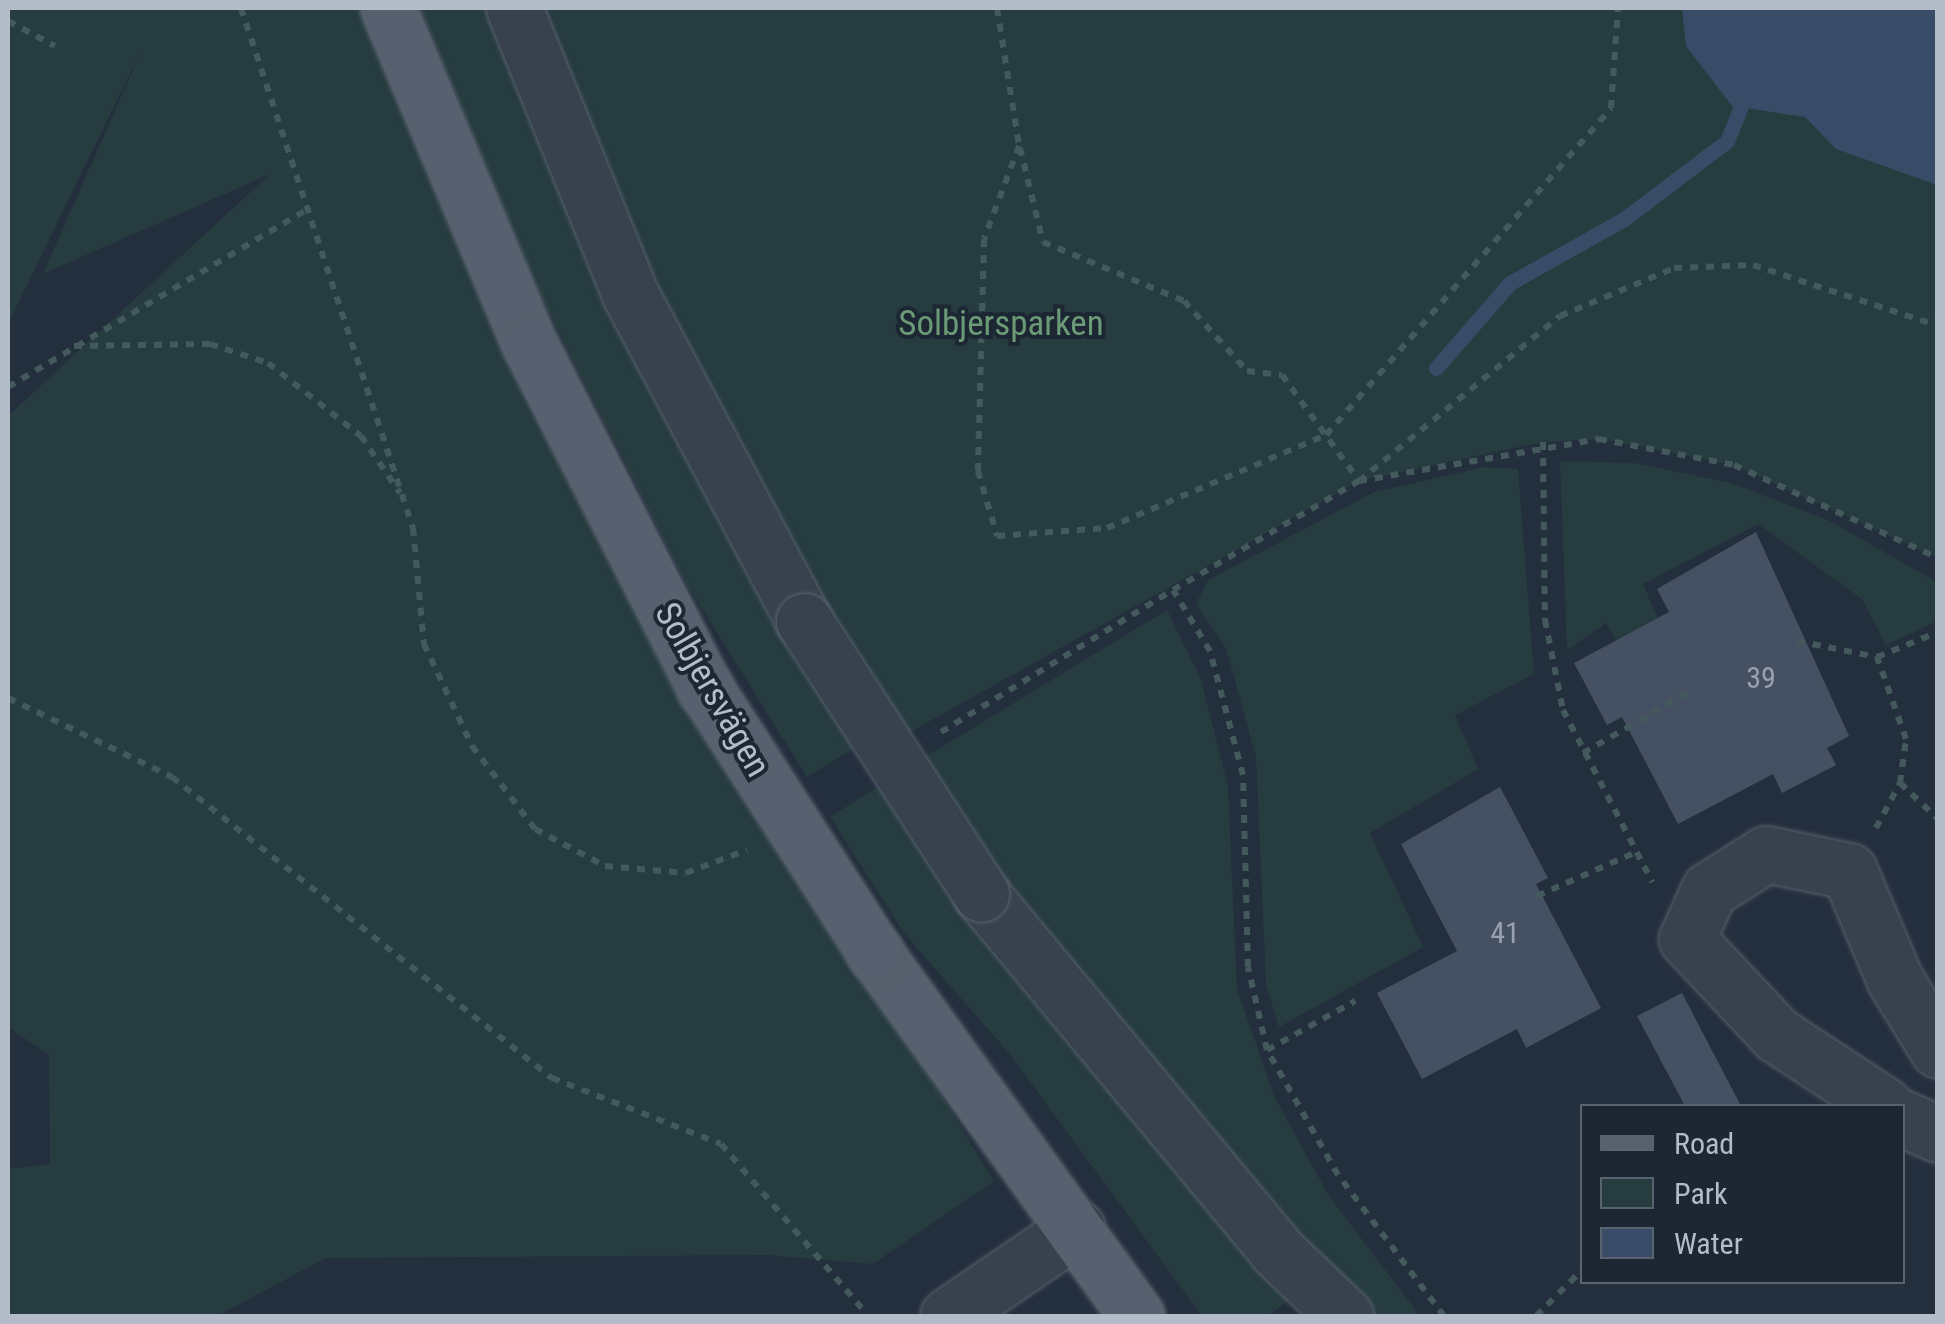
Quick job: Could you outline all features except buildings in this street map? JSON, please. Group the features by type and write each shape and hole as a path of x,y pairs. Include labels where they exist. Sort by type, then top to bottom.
{"main road":[{"name":"Solbjersvägen","path":"388,8 530,346 706,688 874,954 1077,1228 1137,1316"}],"street":[{"path":"514,8 630,294 804,621 981,894 1278,1252 1344,1316"},
{"path":"1882,1104 1777,1035 1687,939 1709,890 1766,854 1849,871 1895,980 1938,1050"},
{"path":"1905,1119 1938,1134"},
{"path":"948,1316 1077,1228"}],"path":[{"path":"241,8 312,207 404,498 438,683 535,829 640,874 686,874 765,841"},
{"path":"998,8 1019,146 1044,242 1184,301 1246,371 1282,375 1358,481"},
{"path":"1019,146 984,239 978,472 997,536 1107,528 1326,435 1611,108 1618,8"},
{"path":"8,21 54,46"},
{"path":"8,387 312,207"},
{"path":"931,738 1358,481 1560,316 1674,268 1753,265 1938,326"},
{"path":"74,346 210,344 268,363 361,436 404,498"},
{"path":"1358,481 1543,442 1600,439 1734,465 1938,558"},
{"path":"1543,442 1546,620 1563,710 1634,853 1687,939"},
{"path":"1173,590 1210,651 1243,775 1248,967 1267,1050 1338,1175 1444,1316"},
{"path":"1797,641 1877,657 1938,632"},
{"path":"1849,871 1900,783 1906,739 1877,657"},
{"path":"1582,754 1688,692"},
{"path":"8,698 172,777 552,1078 720,1144 864,1310"},
{"path":"1900,783 1938,819"},
{"path":"1536,896 1634,853"},
{"path":"1267,1050 1355,1001"},
{"path":"1536,1316 1580,1272"}],"green space":[{"path":"8,8 370,8 869,978 994,1181 873,1264 767,1255 326,1258 217,1316 8,1316 8,1169 50,1164 49,1055 8,1027 8,416 270,174 43,274 142,49 8,324"},
{"path":"420,8 486,8 628,349 855,748 807,777 685,581 532,279"},
{"name":"Solbjersparken","path":"514,8 1937,8 1937,558 1734,465 1600,439 1543,442 1359,481 905,735 804,621"},
{"path":"1560,461 1634,463 1731,483 1828,520 1937,582 1937,621 1886,645 1862,599 1758,524 1643,584 1683,679 1650,697 1606,623 1567,650"},
{"path":"1484,467 1518,469 1534,674 1455,715 1478,769 1370,833 1423,947 1279,1027 1266,985 1256,757 1226,648 1196,604 1208,580 1374,492"},
{"path":"1167,610 1201,679 1228,786 1237,989 1274,1096 1329,1196 1420,1316 1371,1316 1138,1064 920,760"},
{"path":"884,783 1293,1297 1268,1316 1202,1316 1009,1053 903,932 830,817"}],"water":[{"path":"1682,8 1937,8 1937,185 1836,149 1805,117 1732,106 1686,46"}],"waterway":[{"path":"1436,368 1510,283 1624,219 1727,141 1740,108"}]}
